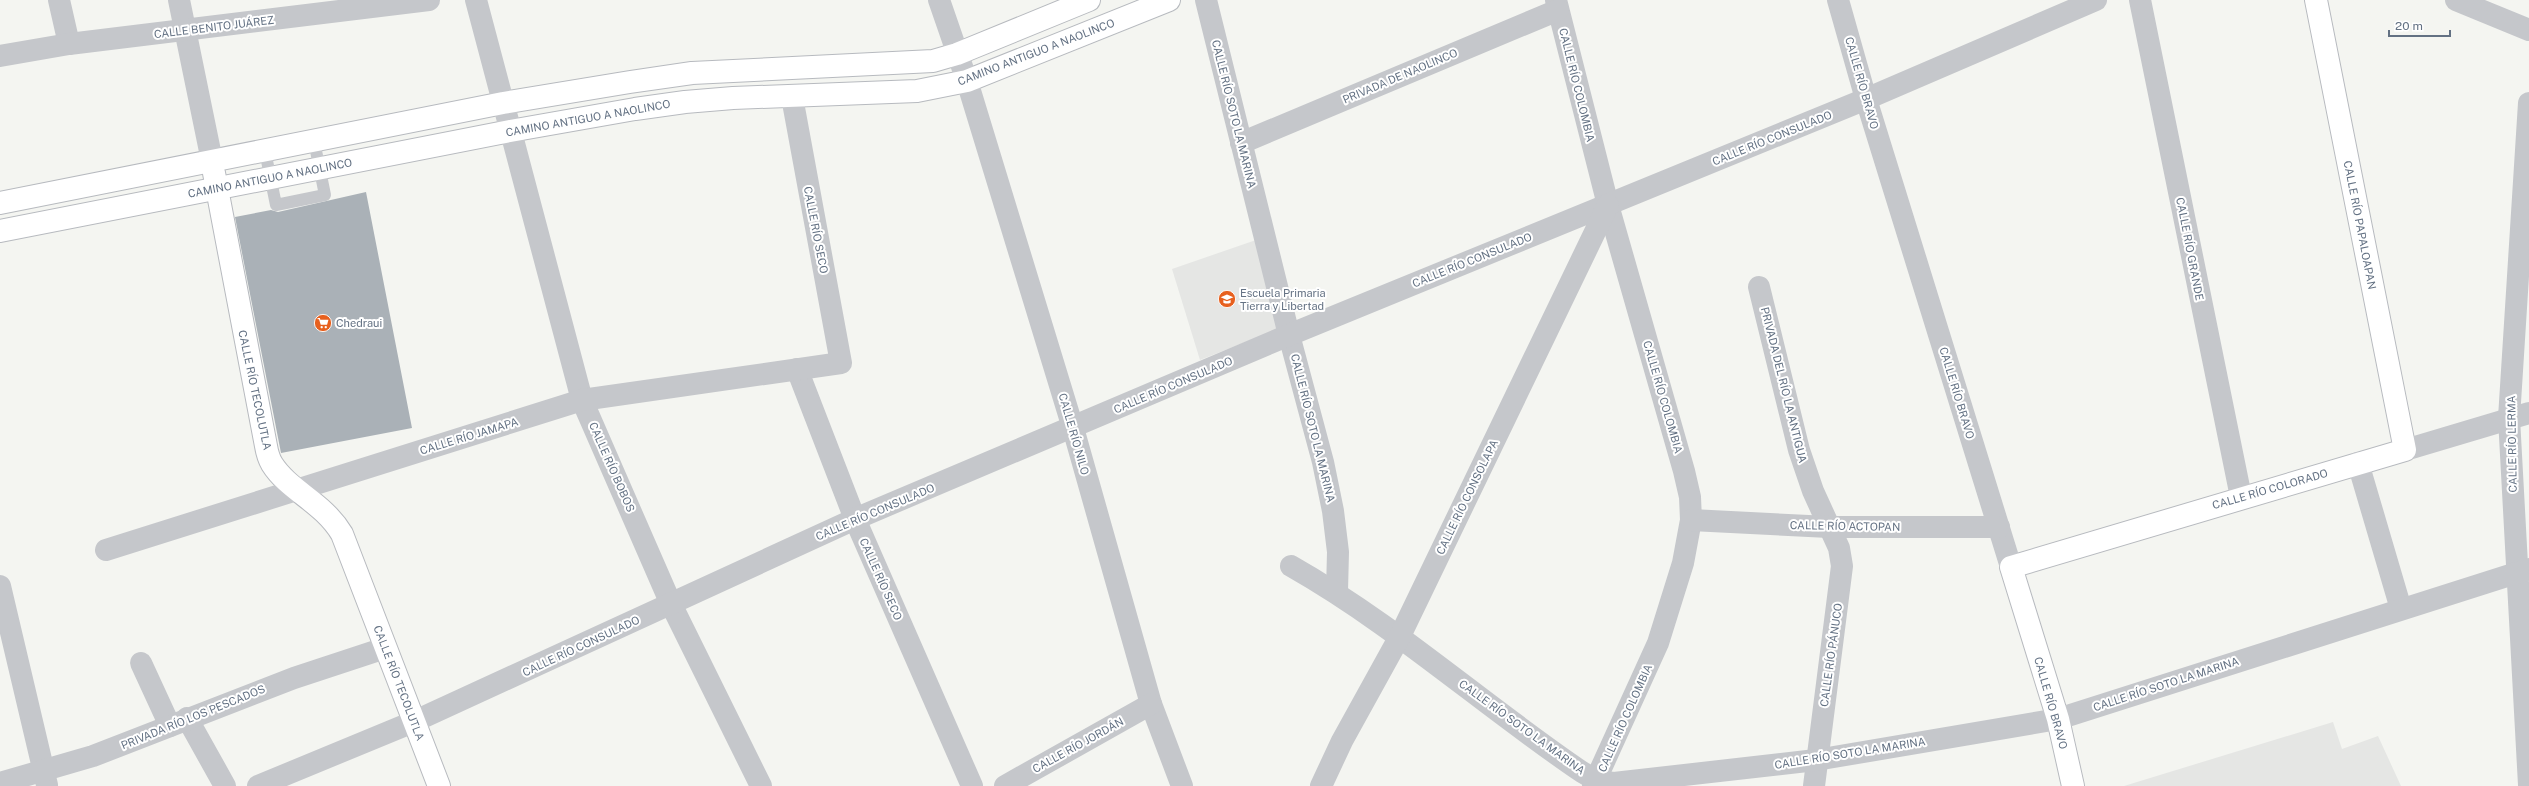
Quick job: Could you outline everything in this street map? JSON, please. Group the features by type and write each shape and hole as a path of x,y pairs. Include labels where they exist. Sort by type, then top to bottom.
{"main road":[{"path":"0,203 503,103 692,74 910,64 933,61 957,54 1089,0"},
{"name":"CAMINO ANTIGUO A NAOLINCO","path":"0,231 510,131 685,102 917,91 967,81 1169,0"},
{"name":"CALLE RÍO PAPALOAPAN","path":"2316,0 2405,450"},
{"name":"CALLE RÍO TECOLUTLA","path":"212,161 215,188 266,446 272,463 298,489 326,512 342,534 413,722 439,786"},
{"name":"CALLE RÍO COLORADO","path":"2011,567 2241,497 2405,450"},
{"name":"CALLE RÍO BRAVO","path":"2011,567 2058,719 2073,786"}],"street":[{"path":"59,0 69,44"},
{"path":"179,0 212,161"},
{"name":"CALLE BENITO JUÁREZ","path":"0,56 69,44 429,0"},
{"name":"CALLE RÍO BOBOS","path":"476,0 582,400 671,604 761,786"},
{"name":"CALLE RÍO NILO","path":"938,0 967,81 1072,428 1151,704 1182,786"},
{"name":"CALLE RÍO SOTO LA MARINA","path":"1206,0 1289,335 1323,462 1334,511 1338,552 1336,591 1400,636 1595,783 1632,783 1816,760 2058,719 2522,570"},
{"name":"CALLE RÍO BRAVO","path":"1838,0 1866,99 2011,567"},
{"name":"CALLE RÍO CONSULADO","path":"258,786 413,722 855,519 1289,335 1866,99 2096,0"},
{"name":"CALLE RÍO GRANDE","path":"2140,0 2241,497"},
{"path":"2456,0 2529,30"},
{"name":"PRIVADA DE NAOLINCO","path":"1241,143 1557,5"},
{"name":"CALLE RÍO COLOMBIA","path":"1557,5 1608,205 1684,471 1690,497 1691,520 1683,563 1658,643 1595,783"},
{"name":"CALLE RÍO SECO","path":"792,97 841,363"},
{"name":"CALLE RÍO LERMA","path":"2529,103 2519,416 2529,784"},
{"name":"CALLE RÍO CONSOLAPA","path":"1321,786 1342,741 1400,636 1608,205"},
{"name":"PRIVADA DEL RÍO LA ANTIGUA","path":"1760,287 1799,450 1828,527"},
{"name":"CALLE RÍO JAMAPA","path":"106,550 582,400 841,363"},
{"name":"CALLE RÍO SECO","path":"797,369 855,519 972,786"},
{"name":"CALLE RÍO COLORADO","path":"2405,450 2519,416"},
{"path":"2358,463 2401,609"},
{"name":"CALLE RÍO ACTOPAN","path":"1691,520 1828,527 1999,527"},
{"name":"CALLE RÍO PÁNUCO","path":"1814,786 1816,760 1841,586 1842,566 1839,548 1828,527"},
{"path":"1291,566 1336,591"},
{"path":"0,586 46,779"},
{"name":"PRIVADA RÍO LOS PESCADOS","path":"0,783 46,779 93,756 178,722 294,678 385,648"},
{"path":"141,663 178,722 225,786"},
{"name":"CALLE RÍO JORDÁN","path":"1005,786 1151,704"}],"lane":[{"path":"265,151 276,205 325,195 314,141"}],"shaded area":[{"name":"Escuela Primaria Tierra y Libertad","path":"1256,240 1281,328 1200,360 1172,269"},
{"path":"2333,722 2342,749 2378,736 2401,786 2124,786"}],"building":[{"name":"Chedraui","path":"366,192 412,428 281,453 235,217 271,210 278,212"}],"place":[{"name":"Escuela Primaria Tierra y Libertad","path":"1227,299"},
{"name":"Chedraui","path":"323,323"}]}
